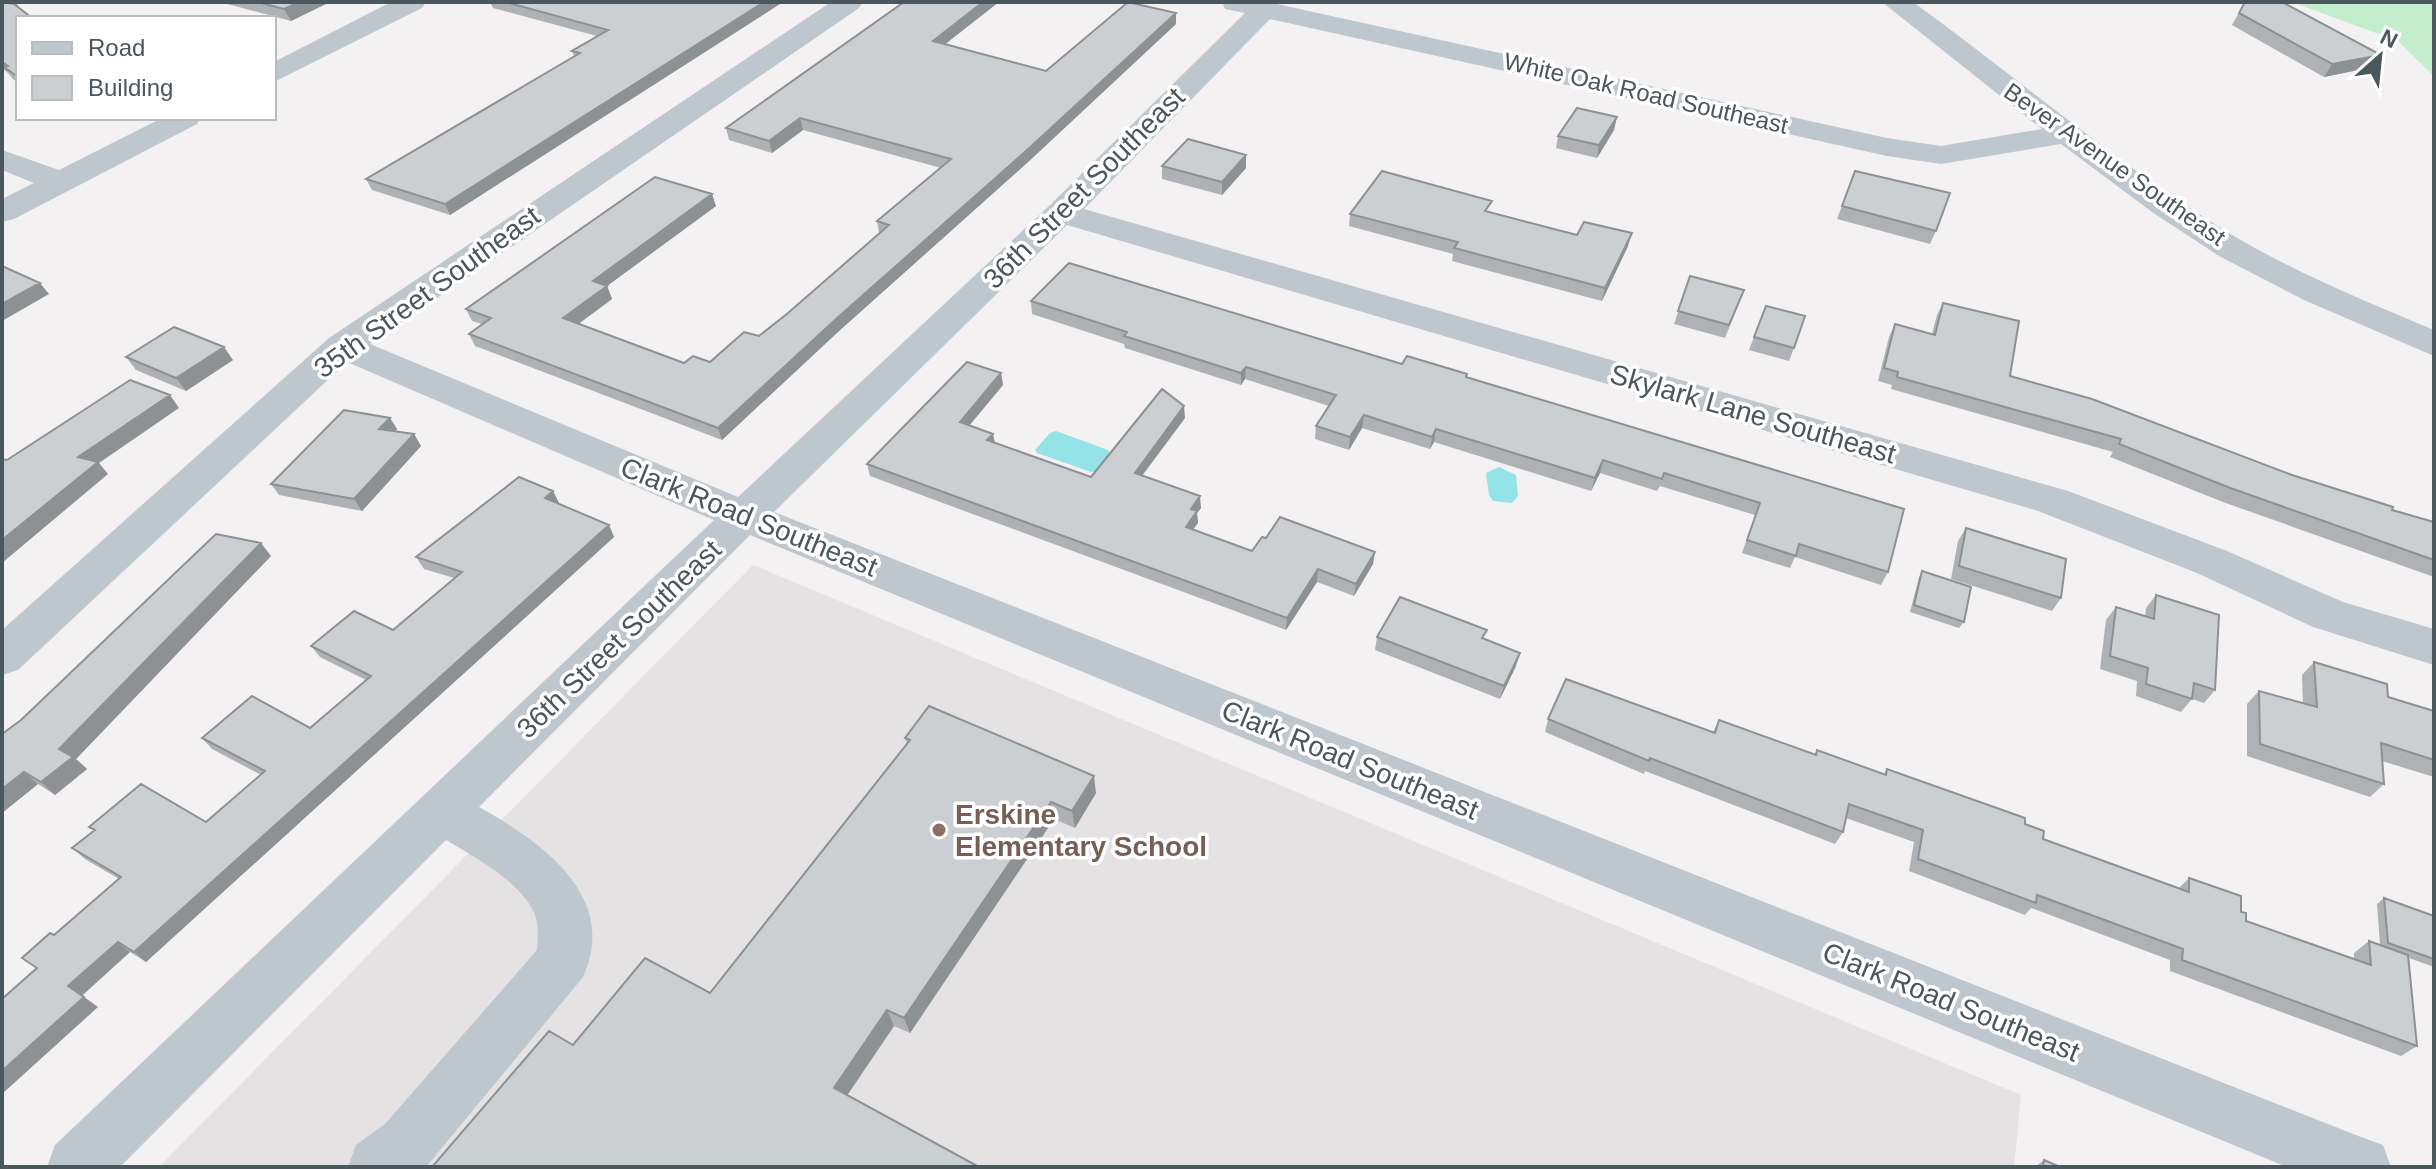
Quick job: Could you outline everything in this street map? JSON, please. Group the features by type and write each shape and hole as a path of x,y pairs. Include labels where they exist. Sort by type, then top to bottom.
{"street":[{"path":"276,72 412,2"},
{"name":"35th Street Southeast","path":"2,657 342,346 849,2"},
{"name":"Bever Avenue Southeast","path":"1896,2 2065,134 2205,232 2303,286 2434,344"},
{"name":"White Oak Road Southeast","path":"1246,6 1887,147 1941,155 2065,134"},
{"name":"36th Street Southeast","path":"77,1167 744,516 1061,213 1246,6"},
{"path":"2,212 182,120"},
{"path":"2,159 61,182"},
{"name":"Skylark Lane Southeast","path":"1061,213 2053,501 2187,552 2329,615 2434,647"},
{"name":"Clark Road Southeast","path":"342,346 744,516 2361,1167"},
{"path":"378,1167 406,1145 564,959 564,920 546,882 495,843 441,812"}],"shaded area":[{"name":"Erskine Elementary School","path":"753,565 2021,1095 2014,1167 159,1167"}],"green space":[{"path":"2292,2 2434,2 2434,76 2398,41"}],"water":[{"path":"1056,431 1108,450 1110,454 1096,471 1091,472 1037,453 1035,450 1050,433"},
{"path":"1499,467 1516,475 1518,496 1512,503 1493,501 1489,495 1486,473"}],"building":[{"path":"2,2 14,4 29,16 16,16 16,76 2,62"},
{"path":"257,2 300,2 284,9"},
{"path":"505,2 764,2 445,204 366,179 580,53 572,51 608,30"},
{"path":"904,2 983,2 933,41 1046,71 1128,2 1176,13 718,428 469,334 491,318 466,309 655,177 712,194 593,281 607,286 563,318 684,363 693,356 710,362 744,332 759,336 889,225 877,221 951,159 800,118 769,141 726,128"},
{"path":"2245,2 2282,2 2381,55 2332,64 2239,13"},
{"path":"1577,108 1617,117 1599,145 1558,136"},
{"path":"1188,139 1246,155 1222,182 1162,166"},
{"path":"1382,171 1492,201 1485,211 1577,235 1584,222 1632,233 1605,288 1454,248 1458,242 1350,214"},
{"path":"1855,171 1950,193 1936,231 1842,206"},
{"path":"1069,263 1402,364 1407,356 1467,374 1466,377 1904,509 1888,572 1799,544 1796,556 1747,540 1760,503 1664,473 1662,479 1603,460 1595,478 1436,429 1432,437 1364,415 1350,437 1316,426 1336,395 1246,367 1241,373 1124,336 1127,332 1031,301"},
{"path":"2,266 40,283 2,304"},
{"path":"1690,276 1744,290 1729,325 1678,311"},
{"path":"1943,303 2019,321 2010,376 2092,399 2292,475 2434,522 2434,560 2233,489 2119,444 2121,439 1897,377 1898,372 1884,368 1895,324 1935,335"},
{"path":"1766,306 1805,316 1794,348 1754,337"},
{"path":"174,327 224,347 176,378 126,357"},
{"path":"967,362 1001,373 960,422 993,434 987,440 1091,477 1162,389 1184,406 1135,473 1200,496 1191,509 1197,511 1186,527 1252,551 1262,537 1266,538 1280,517 1375,552 1356,584 1318,569 1287,618 867,464"},
{"path":"130,380 170,395 78,457 98,462 2,540 2,459 7,460"},
{"path":"344,410 390,418 379,429 414,434 354,499 271,484"},
{"path":"519,477 553,491 545,498 609,525 134,952 118,942 68,986 84,997 2,1071 2,999 37,968 22,958 50,933 54,935 121,877 72,848 95,830 89,827 141,784 206,822 265,771 202,738 252,696 310,728 371,676 311,646 354,611 393,630 462,572 416,557"},
{"path":"1966,528 2066,559 2061,598 1959,566"},
{"path":"216,534 261,543 59,749 73,757 41,782 24,772 2,789 2,734 21,720"},
{"path":"1922,571 1971,587 1964,622 1914,605"},
{"path":"2156,595 2219,615 2215,690 2194,683 2192,699 2146,684 2148,668 2110,656 2116,607 2154,619"},
{"path":"1400,597 1487,630 1482,638 1520,653 1504,686 1377,637"},
{"path":"2314,662 2387,684 2388,697 2434,711 2434,760 2381,743 2384,784 2260,744 2259,691 2317,707"},
{"path":"1566,679 1715,733 1719,720 1816,755 1817,750 1886,775 1887,769 2025,818 2025,824 2044,831 2043,839 2189,892 2189,878 2241,896 2241,912 2246,913 2246,921 2371,965 2369,941 2408,955 2417,1046 2182,960 2183,949 2037,895 2036,903 1918,859 1923,830 1849,804 1843,832 1650,758 1649,761 1548,719"},
{"path":"929,706 1094,776 1072,811 1051,802 904,1018 887,1010 834,1088 979,1167 432,1167 549,1031 573,1045 645,958 710,993 910,740 905,738"},
{"path":"2384,898 2434,916 2434,959 2388,943"},
{"path":"2044,1160 2060,1167 2043,1167"}],"place":[{"name":"Erskine Elementary School","path":"939,830"}]}
